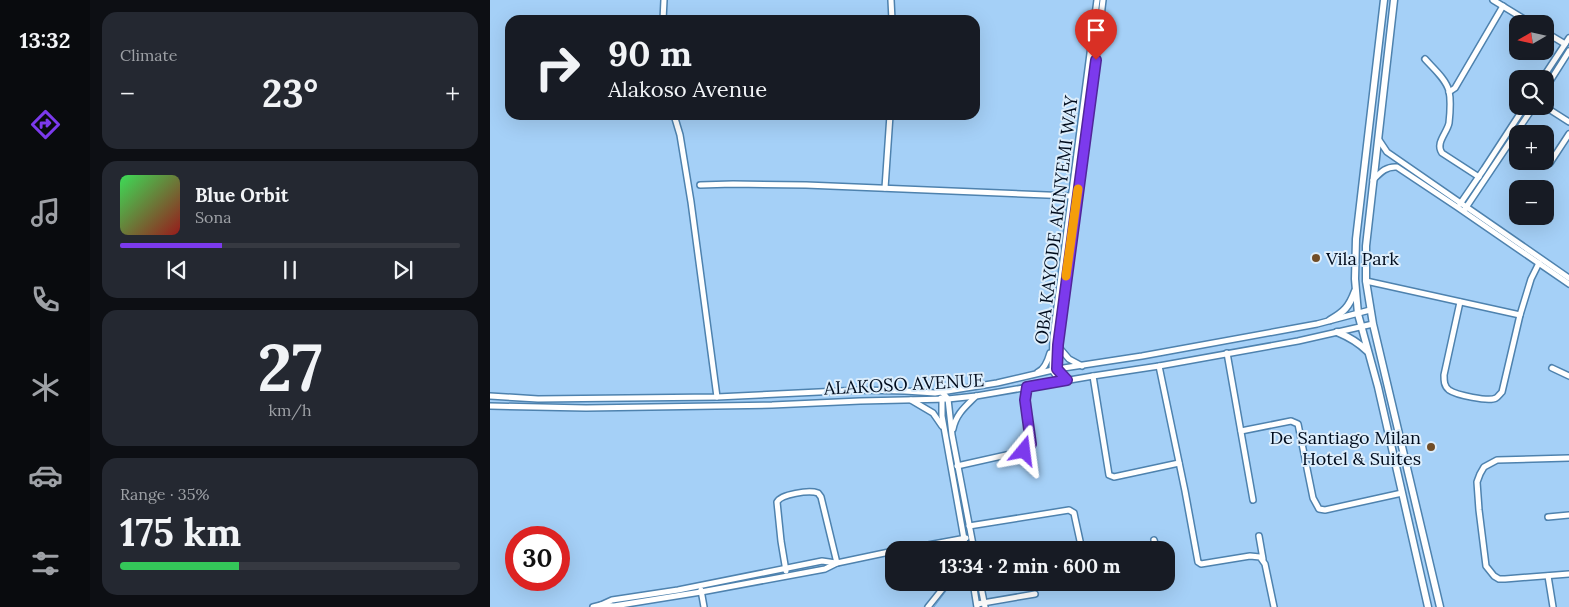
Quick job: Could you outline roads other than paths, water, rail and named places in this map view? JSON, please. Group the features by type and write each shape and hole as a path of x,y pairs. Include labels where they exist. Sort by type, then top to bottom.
{"main road":[{"path":"1389,0 1381,22 1356,239 1354,260 1355,290 1358,314 1396,466 1428,607"},
{"path":"1389,0 1391,23 1366,246 1366,281 1373,324 1440,607"},
{"path":"1330,320 1342,313 1350,303 1355,290"},
{"path":"1337,332 1358,342 1368,352"},
{"path":"1396,466 1406,464"}],"street":[{"path":"663,15 664,0"},
{"path":"891,0 892,15"},
{"name":"OBA KAYODE AKINYEMI WAY","path":"1060,382 1055,370 1055,344 1071,196 1097,0"},
{"name":"OBA KAYODE AKINYEMI WAY","path":"1055,344 1091,99 1103,0"},
{"path":"1494,0 1518,15"},
{"path":"1449,92 1455,88 1503,6"},
{"path":"1554,37 1565,44"},
{"path":"1548,70 1569,38"},
{"path":"1554,75 1569,51"},
{"path":"1425,59 1442,79 1449,92 1449,125 1440,144 1440,149 1479,177"},
{"path":"1554,112 1569,122"},
{"path":"1459,205 1519,115"},
{"path":"1465,209 1528,115"},
{"path":"676,120 680,135 691,202 717,397"},
{"path":"885,188 890,120"},
{"path":"1554,158 1569,134"},
{"path":"1379,140 1387,152 1459,205"},
{"path":"1373,181 1384,170 1396,167 1459,205 1569,278"},
{"path":"700,186 771,184 1071,196"},
{"path":"1465,209 1569,284"},
{"path":"1460,302 1444,375 1444,383 1451,391 1483,399 1497,398 1502,392 1520,315 1531,278 1539,263"},
{"path":"1366,281 1520,315"},
{"name":"ALAKOSO AVENUE","path":"490,396 562,399 717,397 860,390 935,393 971,388 1055,370 1330,320 1370,310"},
{"name":"ALAKOSO AVENUE","path":"490,406 586,408 772,405 945,399 976,396 1159,366 1373,324"},
{"path":"1021,378 1041,371 1049,359 1055,344 1070,359 1082,366"},
{"path":"1227,353 1253,500"},
{"path":"1159,366 1180,463 1198,562 1201,564 1250,556 1263,559"},
{"path":"1552,368 1569,376"},
{"name":"OBA KAYODE AKINYEMI WAY","path":"1055,370 1067,380"},
{"path":"1093,376 1109,475 1114,477 1180,463"},
{"path":"957,466 1024,451 1030,447 1031,440 1025,400 1027,387"},
{"path":"942,392 945,399 973,541"},
{"path":"935,393 945,399"},
{"path":"952,435 958,415 976,396"},
{"path":"945,399 941,409 964,541"},
{"path":"910,400 933,413 940,421 945,432"},
{"path":"1241,431 1291,422 1298,424 1313,498 1319,509 1325,510 1402,493"},
{"path":"1569,458 1496,460 1484,467 1477,482 1484,556 1489,572 1498,579 1569,574"},
{"path":"787,575 776,502 780,498 807,491 818,493 821,497 837,563"},
{"path":"970,526 1069,510 1074,513 1080,541"},
{"path":"1548,517 1569,515"},
{"path":"1259,536 1274,607"},
{"path":"948,541 972,537"},
{"path":"601,605 609,607 630,605 701,592 825,569 837,563 885,553"},
{"path":"593,607 612,600 822,561 837,563"},
{"path":"1548,576 1553,607"},
{"path":"700,585 704,607"},
{"path":"928,607 941,591"},
{"path":"974,591 977,606 1035,594"},
{"path":"982,591 984,605"},
{"path":"629,597 630,605"}],"waterway":[{"path":"934,607 946,591"}],"place":[{"name":"Vila Park","path":"1316,258"},
{"name":"De Santiago Milan Hotel & Suites","path":"1431,447"}]}
